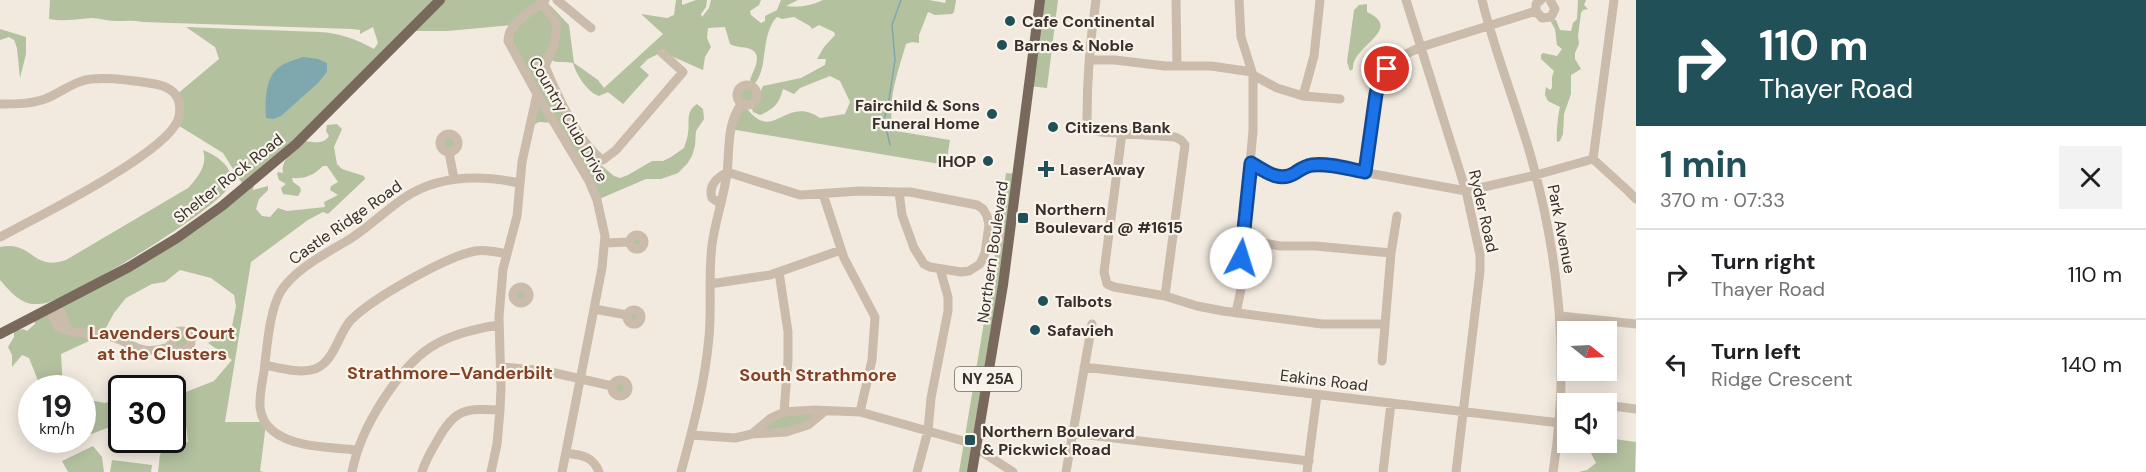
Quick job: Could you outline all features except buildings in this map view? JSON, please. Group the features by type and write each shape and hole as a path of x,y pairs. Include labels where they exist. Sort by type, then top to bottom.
{"main road":[{"name":"Shelter Rock Road","path":"0,334 129,267 177,238 237,194 296,144 440,0"},
{"name":"Northern Boulevard","path":"972,472 998,320 1040,0"}],"street":[{"path":"557,0 591,28"},
{"path":"1096,0 1087,72 1088,124 1097,131 1175,137 1185,145 1166,296"},
{"path":"1176,0 1177,65"},
{"path":"1236,313 1243,274 1243,239 1253,131 1253,74 1240,33 1239,0"},
{"path":"1303,96 1314,56 1320,0"},
{"name":"Ryder Road","path":"1406,0 1466,191 1481,263 1456,472"},
{"name":"Park Avenue","path":"1482,0 1536,176 1550,233 1561,316 1561,393"},
{"path":"1541,0 1536,4 1536,11 1542,18 1551,17 1555,9 1550,0"},
{"path":"1593,159 1614,0"},
{"path":"543,2 557,23 554,45 545,66 570,120 592,153 603,160 616,150 683,72 662,53"},
{"name":"Country Club Drive","path":"543,2 510,29 508,41 594,192 603,221 605,243 562,472"},
{"path":"1365,172 1379,82 1394,61 1421,47 1536,11"},
{"path":"1090,60 1115,60 1165,66 1211,66 1253,74 1277,88 1303,96 1340,99"},
{"path":"0,104 24,104 44,99 84,80 98,79 165,87 176,95 180,114 176,124 161,140 123,169 0,237"},
{"path":"491,472 497,444 500,410 501,293 507,254 517,216 523,154 538,124 537,94"},
{"path":"681,472 691,435 709,337 712,243 727,172 727,147 731,123 742,103"},
{"path":"538,124 554,123"},
{"path":"1122,133 1104,279 1107,284 1236,313 1322,324 1385,324"},
{"path":"449,152 454,179"},
{"path":"1251,163 1269,174 1283,178 1305,167 1332,166 1466,191 1536,176 1593,159"},
{"path":"1593,159 1636,200"},
{"path":"727,172 793,194 899,192 938,196 977,205 983,208 987,216 988,238 984,258 975,268 961,272 926,265 914,248 902,215 899,192"},
{"name":"Castle Ridge Road","path":"356,450 290,440 270,429 263,419 259,407 265,365 277,301 283,288 292,278 356,235 407,196 431,185 454,179 496,178 519,183"},
{"path":"823,194 841,250 876,321 872,360 861,412"},
{"path":"1382,361 1391,253 1397,216"},
{"path":"988,238 1009,240"},
{"path":"1243,239 1280,246 1315,246 1391,253"},
{"path":"605,243 629,242"},
{"path":"710,284 779,272 841,250"},
{"path":"265,365 296,370 315,369 329,358 343,331 356,317 418,275 475,251 507,254"},
{"path":"917,472 928,431 930,405 948,304 940,269"},
{"path":"779,272 788,332 784,412"},
{"path":"501,293 513,294"},
{"path":"54,307 65,323 64,330 76,334 110,336 141,351 159,351 172,346"},
{"path":"594,309 627,315"},
{"path":"1561,316 1636,324"},
{"path":"1066,472 1092,324"},
{"path":"352,472 356,450 375,412 398,376 412,360 454,334 499,325"},
{"path":"501,367 546,371 612,386"},
{"name":"Eakins Road","path":"1084,367 1557,423"},
{"path":"1307,472 1317,395"},
{"path":"1383,472 1391,404"},
{"path":"1617,406 1636,409"},
{"path":"422,472 431,451 453,417 474,410 500,410"},
{"path":"691,435 735,438 752,434 786,432 808,425 825,411"},
{"path":"752,434 771,418 784,412 861,412 967,442 1013,472"},
{"path":"1072,433 1309,461"},
{"name":"Park Avenue","path":"1553,472 1557,444"},
{"path":"566,453 589,457 599,472"}],"green space":[{"path":"50,0 545,0 569,25 574,63 598,80 604,88 663,34 641,14 667,18 674,15 676,0 682,0 682,5 696,0 707,0 706,7 701,14 702,17 709,8 711,0 761,0 759,5 750,11 751,15 761,23 765,21 765,16 777,10 781,0 798,0 786,6 795,7 823,0 929,0 945,3 946,0 956,0 952,14 935,15 928,12 919,35 919,43 906,44 895,83 891,113 896,131 950,140 946,165 730,129 745,106 755,117 764,121 772,121 797,112 808,112 820,118 845,114 850,102 840,81 830,76 800,88 794,94 783,89 775,105 760,115 752,109 763,86 801,78 825,65 826,59 817,59 835,35 834,32 819,25 812,29 794,17 782,19 777,17 768,33 759,76 755,83 752,83 750,80 757,59 754,51 730,44 725,27 708,28 707,38 711,47 705,57 703,70 662,52 648,59 640,67 649,75 623,104 608,92 599,96 590,91 579,77 573,63 550,59 545,66 595,160 614,176 620,178 652,161 663,161 684,148 691,110 697,104 703,109 704,119 696,131 692,156 678,173 661,179 646,179 597,200 554,123 539,122 530,127 537,94 512,49 513,25 447,31 409,31 255,180 253,190 268,186 268,190 259,199 256,209 262,216 270,217 278,208 287,211 325,207 324,202 338,195 330,190 331,186 338,182 327,166 323,166 309,176 292,178 293,182 300,187 301,191 298,196 283,194 281,188 286,184 279,180 277,174 278,172 283,173 286,159 305,141 324,141 329,136 326,131 327,125 337,124 342,129 334,147 337,164 342,169 364,176 365,179 328,214 323,212 308,220 251,262 225,422 264,422 266,424 260,471 264,472 158,472 161,453 186,453 186,442 188,442 186,392 214,381 232,360 208,343 231,331 236,306 234,295 211,278 180,270 165,282 152,284 126,298 114,313 102,335 61,354 62,375 36,375 29,358 22,355 12,367 12,355 8,347 14,337 14,331 23,329 27,331 35,324 34,317 129,267 245,188 223,153 176,124 176,95 219,59 215,47 186,27 327,33 348,37 374,49 378,43 373,27 360,34 360,30 352,29 115,21 91,18 49,19","holes":["327,72 300,99 266,118 266,96"]},
{"path":"1040,0 1058,0 1047,88 1029,86"},
{"path":"1578,0 1586,0 1584,5 1588,9 1581,13 1579,44 1575,53 1575,59 1581,69 1571,75 1571,94 1564,114 1563,134 1557,142 1560,107 1548,101 1545,95 1546,87 1550,90 1552,88 1554,71 1541,59 1541,55 1543,53 1557,56 1562,49 1557,45 1555,29 1551,22 1556,20 1560,30 1571,31 1577,19"},
{"path":"1367,4 1367,12 1381,25 1379,32 1360,53 1350,71 1347,62 1354,10 1359,5"},
{"path":"0,29 26,37 26,54 20,78 14,40 9,37 0,40"},
{"path":"747,85 754,88 757,95 754,102 747,105 740,102 737,95 740,88"},
{"path":"449,134 455,137 458,143 455,149 449,152 443,149 440,143 443,137"},
{"path":"203,150 218,158 227,167 231,183 223,194 204,210 147,249 86,285 45,303 33,304 23,301 0,280 0,247 19,248 46,262 55,263 66,260 188,188 203,166"},
{"path":"1006,173 1018,174 972,472 959,472 994,262"},
{"path":"634,235 640,235 644,242 640,249 634,249 630,245 630,239"},
{"path":"518,287 524,287 529,295 527,301 518,303 513,298 513,292"},
{"path":"631,310 637,310 641,317 637,324 631,324 627,320 627,314"},
{"path":"181,331 188,334 191,341 188,348 181,351 174,348 171,341 174,334"},
{"path":"620,380 626,382 628,388 626,394 620,396 614,394 612,388 614,382"},
{"path":"96,401 108,402 108,428 96,432"},
{"path":"825,411 808,425 752,434 771,418"},
{"path":"1617,439 1636,442 1635,472 1579,472 1587,470 1596,463 1591,453 1617,453"},
{"path":"96,450 102,457 104,472 68,472 62,461 79,453 96,453"},
{"path":"112,460 152,465 151,472 110,472"}],"water":[{"path":"303,57 327,63 327,72 281,116 273,119 266,118 266,95 273,74 284,64"}],"waterway":[{"path":"890,145 884,119 895,60 892,25 901,0"}],"place":[{"name":"Cafe Continental","path":"1010,21"},
{"name":"Barnes & Noble","path":"1002,45"},
{"name":"Fairchild & Sons Funeral Home","path":"992,114"},
{"name":"Citizens Bank","path":"1053,127"},
{"name":"IHOP","path":"988,161"},
{"name":"LaserAway","path":"1046,169"},
{"name":"Northern Boulevard @ #1615","path":"1023,218"},
{"name":"Talbots","path":"1043,301"},
{"name":"Safavieh","path":"1035,330"},
{"name":"Northern Boulevard & Pickwick Road","path":"970,440"}],"district":[{"name":"Lavenders Court at the Clusters","path":"162,343"},
{"name":"Strathmore–Vanderbilt","path":"450,373"},
{"name":"South Strathmore","path":"818,375"}],"route":[{"path":"1241,258 1251,163 1269,174 1283,178 1309,165 1332,166 1365,172 1376,94 1379,82 1387,69"}]}
